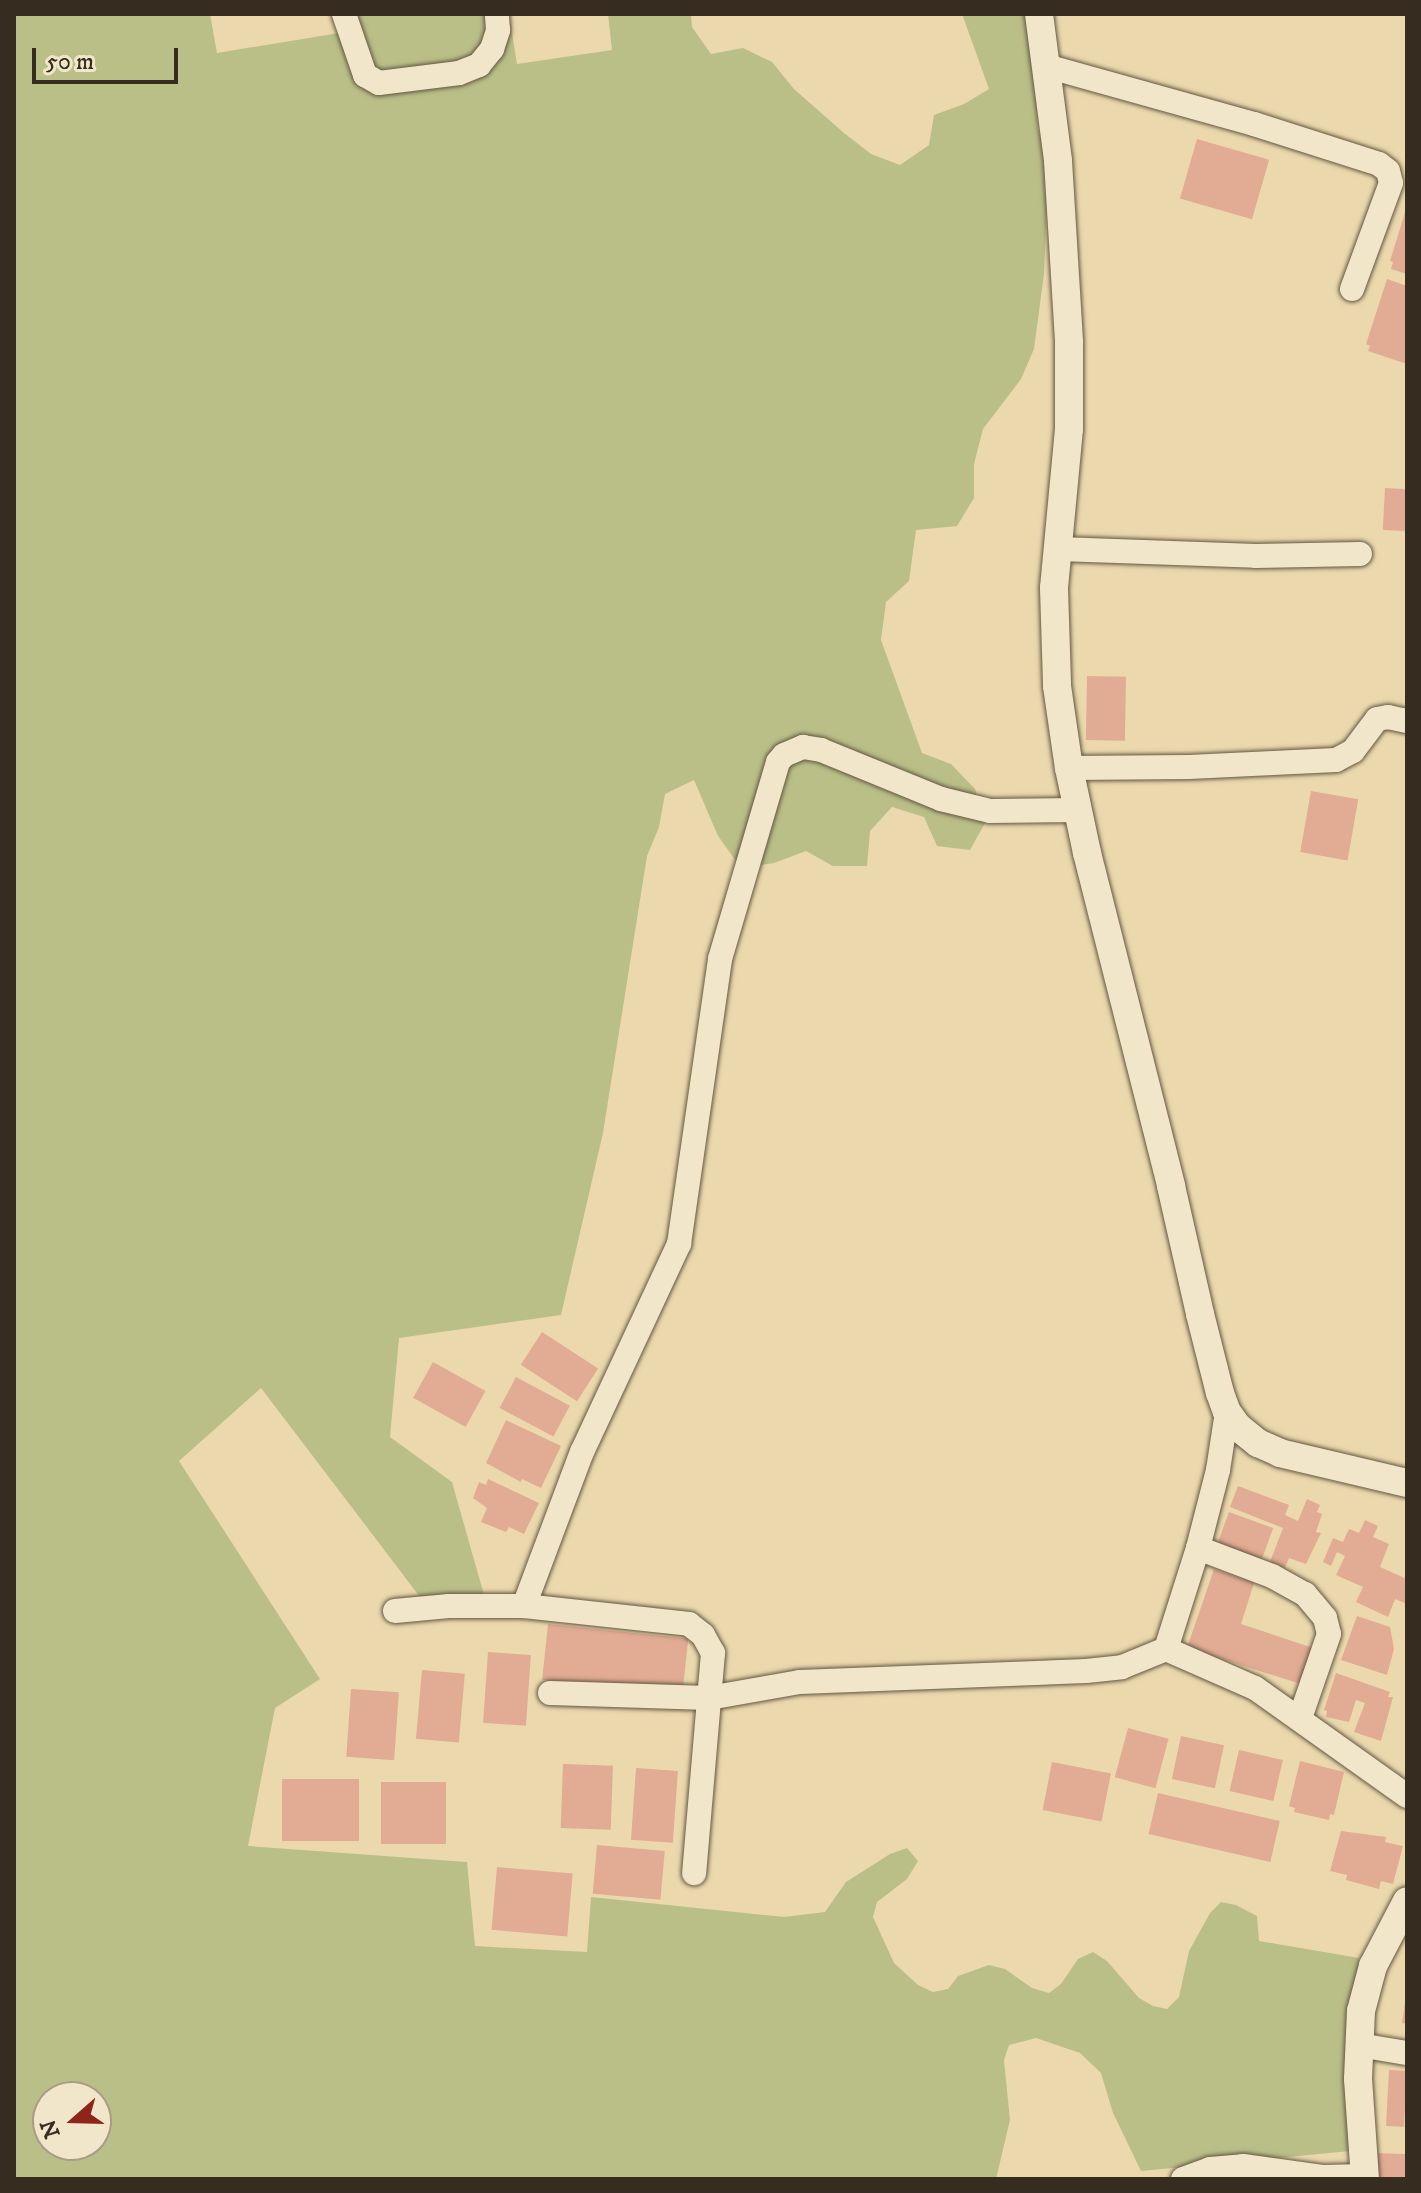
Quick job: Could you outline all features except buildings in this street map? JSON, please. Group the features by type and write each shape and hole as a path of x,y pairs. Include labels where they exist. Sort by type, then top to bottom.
{"street":[{"path":"344,14 365,75 379,83 459,73 479,65 492,49 498,30 497,14"},
{"path":"1039,14 1058,161 1069,343 1069,429 1053,626 1057,686 1077,810 1203,1327 1227,1412 1218,1470 1198,1548 1166,1649"},
{"path":"1046,66 1254,124 1379,164 1388,171 1391,183 1352,289"},
{"path":"1059,549 1256,556 1360,554"},
{"path":"1069,768 1336,760 1353,751 1377,719 1388,717 1407,721"},
{"path":"524,1606 582,1452 679,1244 720,959 778,762 784,755 803,747 821,750 941,799 990,811 1077,810"},
{"path":"1227,1412 1258,1443 1280,1453 1407,1483"},
{"path":"1198,1548 1272,1576 1305,1594 1325,1618 1329,1634 1300,1718"},
{"path":"395,1611 449,1606 524,1606 689,1624 703,1635 713,1653 694,1873"},
{"path":"550,1693 709,1698 800,1682 1086,1671 1122,1667 1166,1649 1255,1688 1407,1796"},
{"path":"1183,2179 1210,2169 1243,2166 1322,2177 1365,2178 1359,2045 1361,2011 1368,1980 1407,1901"},
{"path":"1359,2045 1407,2053"}],"green space":[{"path":"14,14 210,14 217,53 345,32 343,14 509,14 517,64 612,50 608,14 691,14 692,27 711,54 743,48 772,62 794,89 844,133 871,154 900,165 929,145 934,115 964,104 989,89 962,14 1042,14 1034,67 1038,130 1049,160 1044,274 1034,349 1021,379 983,429 974,464 974,498 957,526 916,530 909,581 886,602 881,640 922,753 951,764 975,789 985,823 970,850 937,846 924,817 892,807 870,831 867,866 833,866 806,851 774,863 741,868 718,836 694,780 665,794 659,827 647,856 603,1133 561,1315 399,1338 390,1437 452,1482 484,1595 420,1597 261,1388 179,1461 320,1679 275,1708 248,1846 467,1862 475,1946 587,1952 591,1897 784,1917 825,1912 846,1882 890,1854 907,1848 918,1861 907,1879 877,1902 873,1917 894,1963 918,1985 933,1992 948,1989 958,1976 989,1965 1005,1969 1032,1988 1049,1993 1061,1984 1078,1959 1093,1952 1107,1961 1139,1998 1167,2009 1179,1997 1189,1951 1210,1913 1221,1902 1236,1905 1257,1916 1259,1941 1359,1958 1353,2021 1350,2151 1141,2171 1113,2113 1101,2073 1080,2053 1036,2038 1009,2045 1004,2060 1010,2120 996,2179 14,2179"}]}
